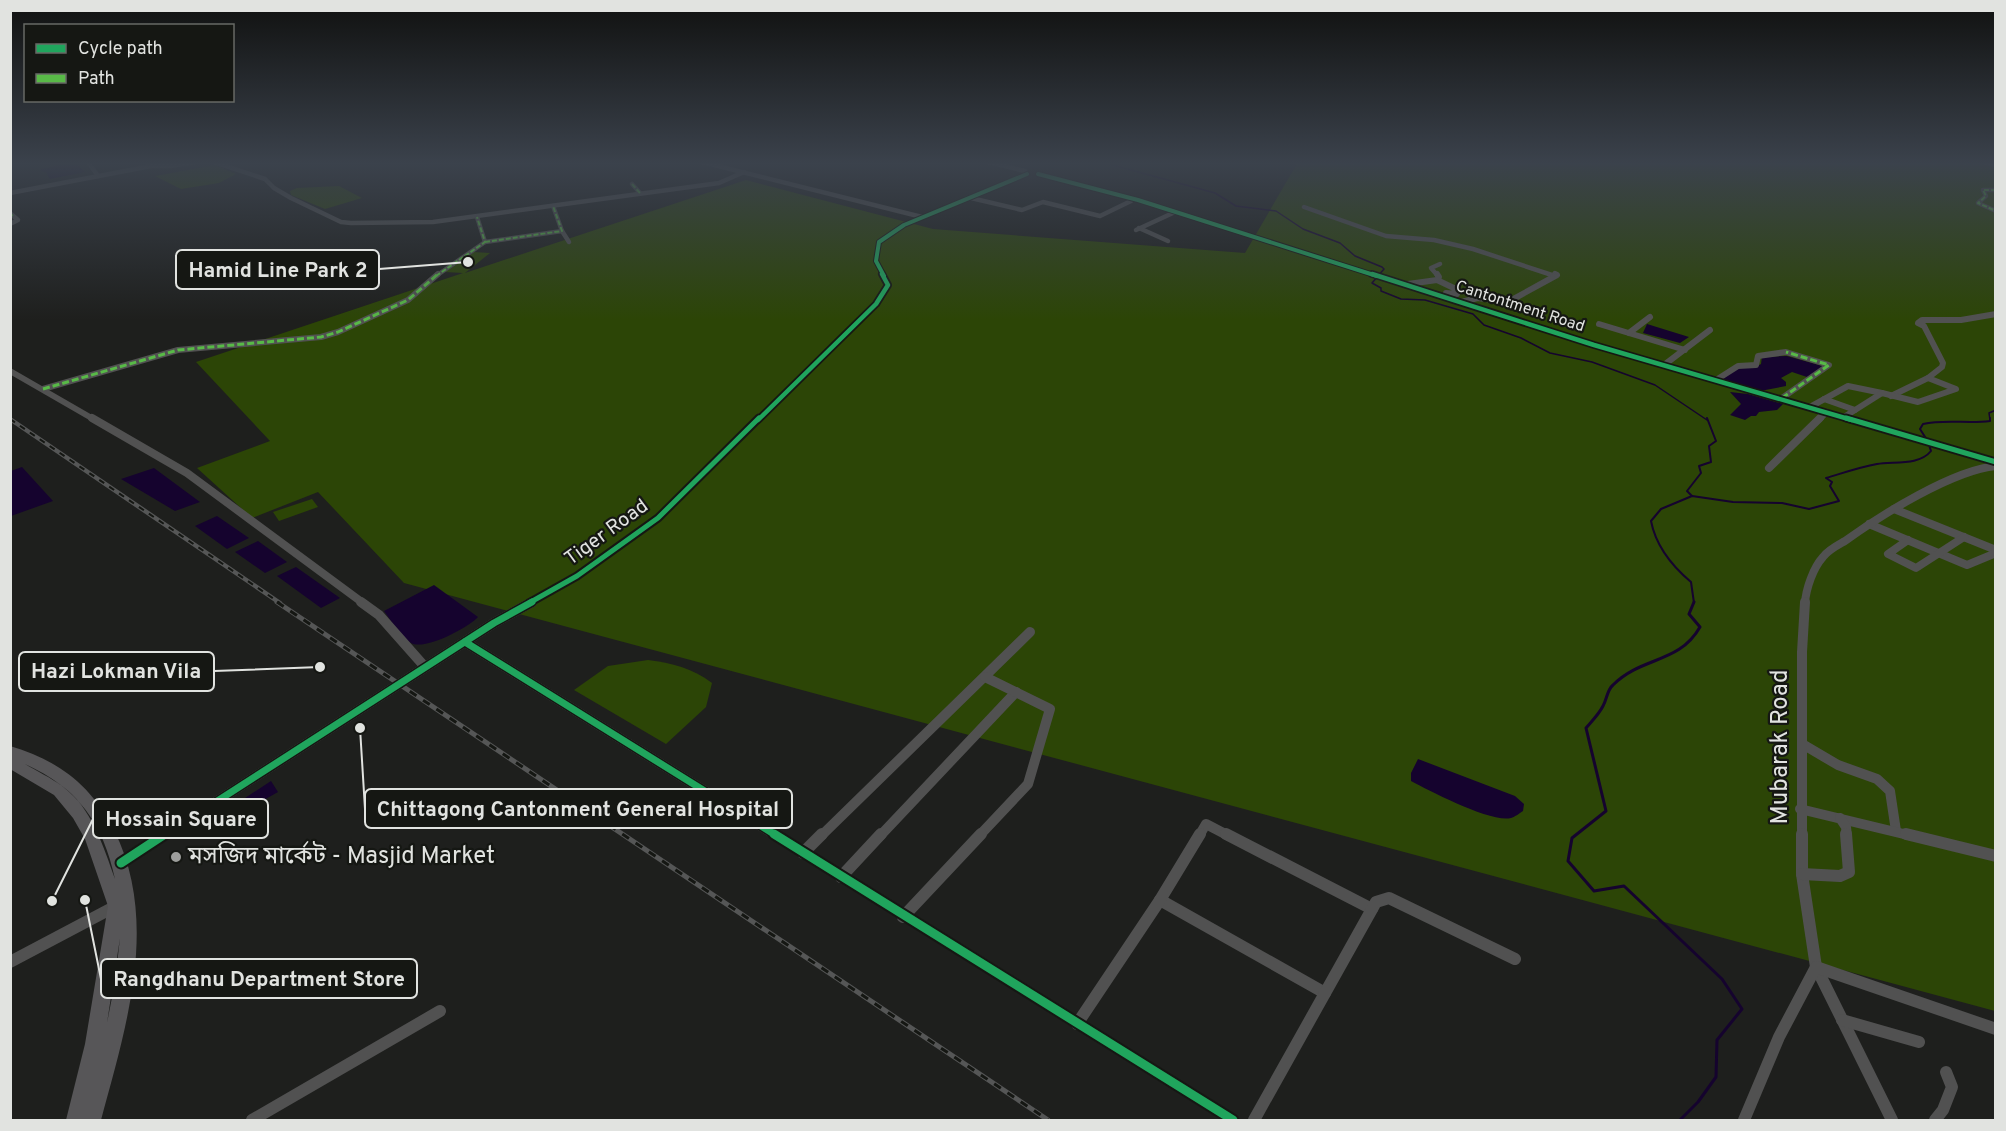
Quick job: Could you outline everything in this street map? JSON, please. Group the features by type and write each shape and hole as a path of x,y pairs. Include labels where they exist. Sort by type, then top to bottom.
{"highway":[{"path":"10,752 46,768 73,785 101,819 121,863 122,903 128,949 121,1000 91,1120"},
{"path":"10,762 58,791 79,814 93,838 122,903 94,1044 76,1120"}],"street":[{"path":"10,224 18,220 11,215"},
{"path":"326,215 341,222 433,222 492,215"},
{"path":"556,215 569,242"},
{"path":"913,215 922,217"},
{"name":"Tiger Road","path":"121,863 425,667 577,576 658,518 876,304 888,288 888,281 876,260 879,242 904,225 927,215"},
{"path":"1168,241 1138,229 1169,215"},
{"name":"Cantontment Road","path":"1184,215 1664,365 1995,464"},
{"path":"1326,215 1386,236 1434,240 1473,249 1557,275 1508,302 1478,298 1461,302"},
{"path":"477,217 485,242"},
{"path":"43,389 178,350 282,342 321,337 344,330 408,300 441,272 485,242 562,231"},
{"path":"1437,280 1439,277 1431,268 1440,264"},
{"path":"1405,285 1437,280 1458,291 1457,294 1427,292"},
{"path":"1891,396 1928,378 1942,367 1943,363 1924,326 1918,323 1922,320 1971,319 1980,314 1995,314"},
{"path":"1629,333 1650,317"},
{"path":"1599,324 1685,350"},
{"path":"1664,365 1710,330"},
{"path":"1716,380 1738,366 1756,365 1758,356 1786,352 1826,368 1779,398"},
{"path":"10,371 187,473 379,615 425,667"},
{"path":"1810,407 1848,386 1918,402 1956,389 1928,378"},
{"path":"1844,417 1882,393"},
{"path":"1824,399 1855,410"},
{"path":"1769,468 1827,412"},
{"name":"Mubarak Road","path":"1892,1120 1816,967 1802,874 1800,809 1804,745 1803,652 1806,591 1823,556 1869,524 1930,489 1995,464"},
{"path":"1894,509 1995,551"},
{"path":"1869,524 1967,565 1995,551"},
{"path":"1908,540 1888,554 1916,568 1964,537"},
{"path":"803,853 1030,632"},
{"path":"465,642 903,917 1233,1120"},
{"path":"903,917 1028,784 1050,709 985,677"},
{"path":"841,877 1016,692"},
{"path":"1804,745 1838,765 1877,779 1890,791 1896,831"},
{"path":"1800,809 1995,856"},
{"path":"1802,874 1840,876 1849,872 1846,827 1840,818"},
{"path":"1077,1024 1161,900 1206,824 1372,909"},
{"path":"1254,1120 1376,902 1389,897 1515,959"},
{"path":"1161,900 1325,993"},
{"path":"10,962 122,903"},
{"path":"1744,1120 1760,1087 1779,1037 1816,967 1995,1029"},
{"path":"252,1120 440,1011"},
{"path":"1842,1020 1919,1042"},
{"path":"1935,1120 1943,1110 1952,1087 1946,1072"}],"green space":[{"path":"641,215 879,215 933,229 1245,253 1267,215 1995,215 1995,1011 404,583 318,492 252,518 197,468 270,441 196,362 463,273 445,272 474,252 490,253 465,273"},
{"path":"312,499 318,507 279,521 273,512"},
{"path":"648,660 682,667 712,683 706,707 666,744 574,690 608,666"}],"shaded area":[{"path":"1647,324 1689,337 1680,343 1643,333"},
{"path":"1787,356 1826,367 1807,377 1792,372 1781,378 1786,382 1786,386 1760,391 1722,381 1739,367 1754,368 1761,364 1762,357"},
{"path":"1730,392 1748,394 1783,404 1777,410 1759,412 1756,416 1745,420 1730,415 1741,404"},
{"path":"22,467 53,501 11,516 11,471"},
{"path":"154,468 200,502 175,511 121,479"},
{"path":"217,516 249,538 227,549 195,526"},
{"path":"258,541 287,562 265,573 235,552"},
{"path":"296,567 340,598 321,608 277,576"},
{"path":"434,585 478,617 457,632 436,641 418,645 411,643 399,633 384,611"},
{"path":"1418,759 1515,796 1524,804 1523,811 1511,818 1490,816 1432,792 1411,781 1411,773"},
{"path":"271,781 278,792 248,809 239,802"}],"waterway":[{"path":"1282,215 1303,229 1340,243 1355,256 1382,267 1384,269 1372,283 1381,288 1381,291 1401,299 1425,300 1473,314 1484,325 1521,338 1550,353 1592,362 1655,385 1707,420"},
{"path":"1990,420 1989,413 1996,410"},
{"path":"1692,496 1687,491 1701,473 1699,466 1711,462 1709,446 1716,441 1707,418"},
{"path":"1927,440 1920,429 1923,424 1990,420"},
{"path":"1692,496 1733,502 1782,503 1809,509 1839,501 1830,486 1832,482 1826,478 1871,465 1920,459 1931,451 1929,445"},
{"path":"1692,496 1661,509 1651,521 1661,548 1677,569 1691,582 1694,602"},
{"path":"1680,1120 1698,1102 1716,1077 1717,1040 1742,1009 1722,979 1624,886 1594,891 1568,861 1572,838 1606,811 1586,728 1601,709 1613,685 1636,669 1682,648 1691,639 1700,627 1689,614 1694,602"}],"railway":[{"path":"10,419 280,603"},
{"path":"277,602 1048,1120"}],"marked path":[{"path":"485,242 562,231 556,215"},
{"path":"43,389 178,350 282,342 321,337 338,332 408,300 441,272 485,242 477,217"},
{"path":"1782,398 1829,365 1786,352"}],"cycle path":[{"path":"121,863 494,623 577,576 658,518 876,304 888,285 876,261 879,242 904,225 929,215"},
{"path":"1184,215 1594,345 1996,462"},
{"path":"465,642 1233,1120"}],"place":[{"name":"Hamid Line Park 2","path":"468,262"},
{"name":"Hazi Lokman Vila","path":"320,667"},
{"name":"Chittagong Cantonment General Hospital","path":"360,728"},
{"name":"মসজিদ মার্কেট - Masjid Market","path":"176,857"},
{"name":"Rangdhanu Department Store","path":"85,900"},
{"name":"Hossain Square","path":"52,901"}]}
